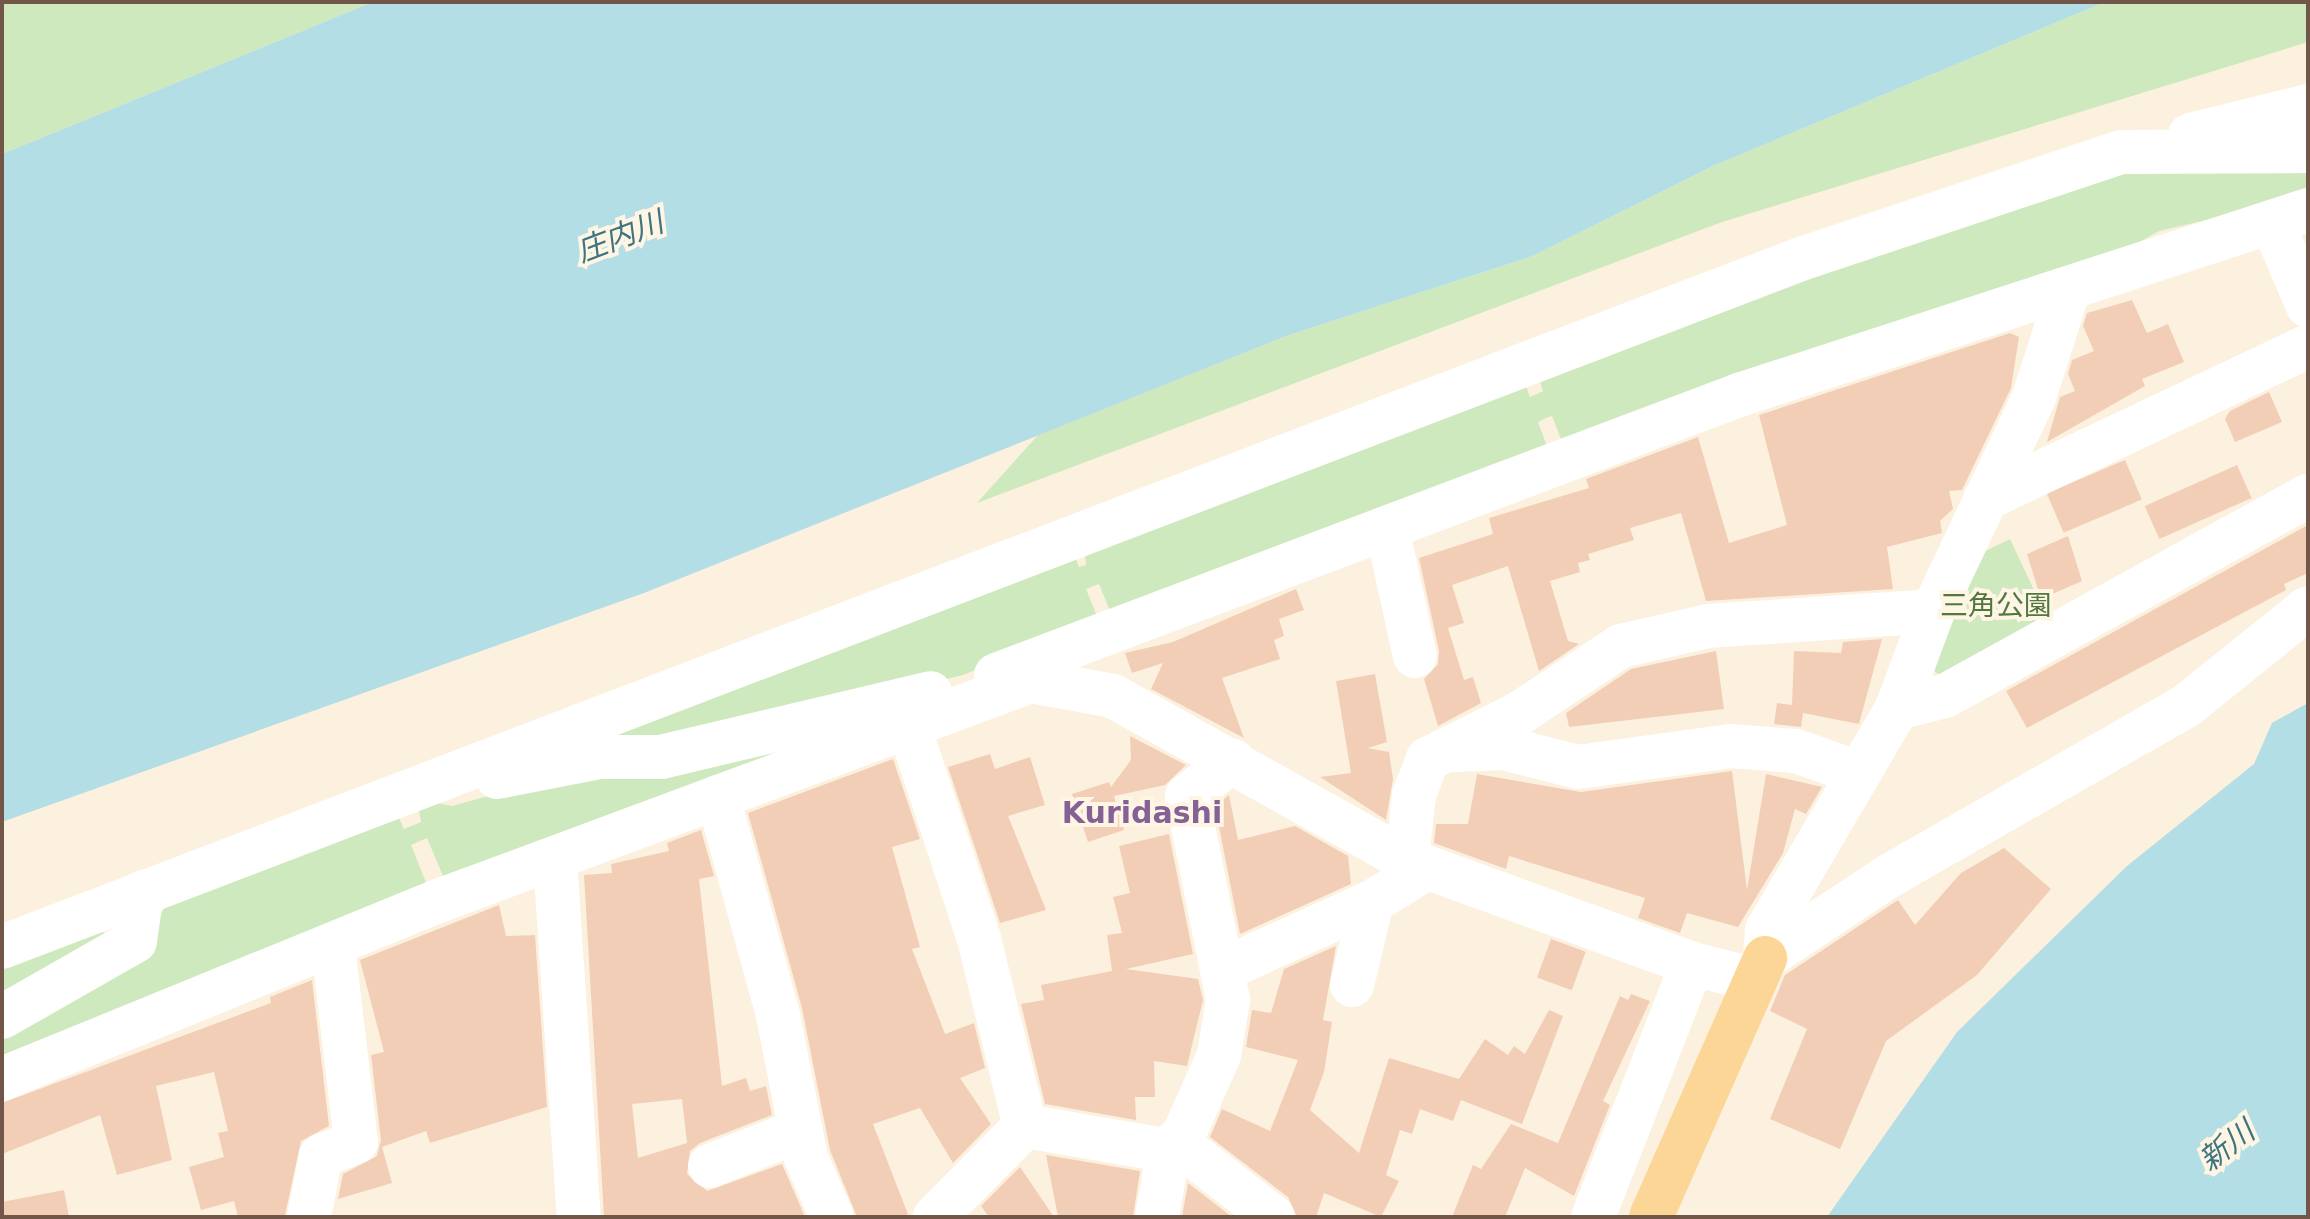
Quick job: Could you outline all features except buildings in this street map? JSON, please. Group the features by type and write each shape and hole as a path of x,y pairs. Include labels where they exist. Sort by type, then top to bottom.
{"main road":[{"path":"1651,1217 1759,969"}],"street":[{"path":"2,947 1651,313 2121,152 2308,106"},
{"path":"2121,152 2308,151"},
{"path":"2,1079 333,945 909,727 988,684 1109,634 1387,528 1991,307 2067,294 2290,216 2308,306"},
{"path":"1759,969 1767,930 1897,708 1933,611 2034,397 2067,294"},
{"path":"1985,499 2308,346"},
{"path":"1897,708 1945,696 2308,496"},
{"path":"1387,528 1415,656"},
{"path":"447,775 476,781 600,757 661,757 988,684 1113,696 1417,864 1692,964 1759,969 1889,876 2186,706 2308,608"},
{"path":"1417,864 1414,795 1428,759 1520,713 1621,646 1664,632 1933,611"},
{"path":"1109,634 1113,696"},
{"path":"909,727 979,939 1025,1126"},
{"path":"1441,753 1503,748 1578,767 1731,746 1796,751 1858,773"},
{"path":"1157,1217 1169,1147 1183,1136 1219,1055 1228,1000 1187,796 1233,760"},
{"path":"718,797 801,1130 832,1217"},
{"path":"555,860 579,1217"},
{"path":"1224,969 1372,902 1417,864"},
{"path":"2,1017 135,941 142,892"},
{"path":"1352,985 1372,902"},
{"path":"309,1217 321,1156 356,1142 333,945"},
{"path":"1593,1217 1692,964"},
{"path":"1025,1126 1169,1147 1193,1155 1273,1217"},
{"path":"935,1217 1025,1126"},
{"path":"710,1166 801,1130"}],"green space":[{"path":"2,2 373,2 2,154"},
{"path":"2105,2 2308,2 2308,42 1722,222 977,503 1038,435 1289,335 1530,257 1713,166"},
{"path":"2308,164 2308,195 2298,199 2159,231 2122,252 1991,290 1563,444 1552,416 1546,418 1538,422 1548,449 1112,616 1099,584 1086,589 1099,621 963,675 660,749 496,772 1072,549 1079,567 1086,565 1084,544 1523,378 1530,397 1543,391 1537,373 1793,277 2130,170"},
{"name":"三角公園","path":"2010,539 2050,624 1948,680 1928,667 1975,556"},
{"path":"920,703 446,883 427,838 411,845 429,890 2,1063 2,1029 144,953 171,892 395,809 404,829 421,822 417,799 452,806 600,765"},
{"path":"98,918 109,946 2,1006 2,957"}],"water":[{"name":"庄内川","path":"373,2 2105,2 1713,166 1530,257 1289,335 644,593 2,822 2,154"},
{"name":"新川","path":"2308,703 2308,1217 1827,1217 1957,1032 2127,866 2254,764 2272,723"}],"district":[{"name":"Kuridashi","path":"1142,813"}]}
